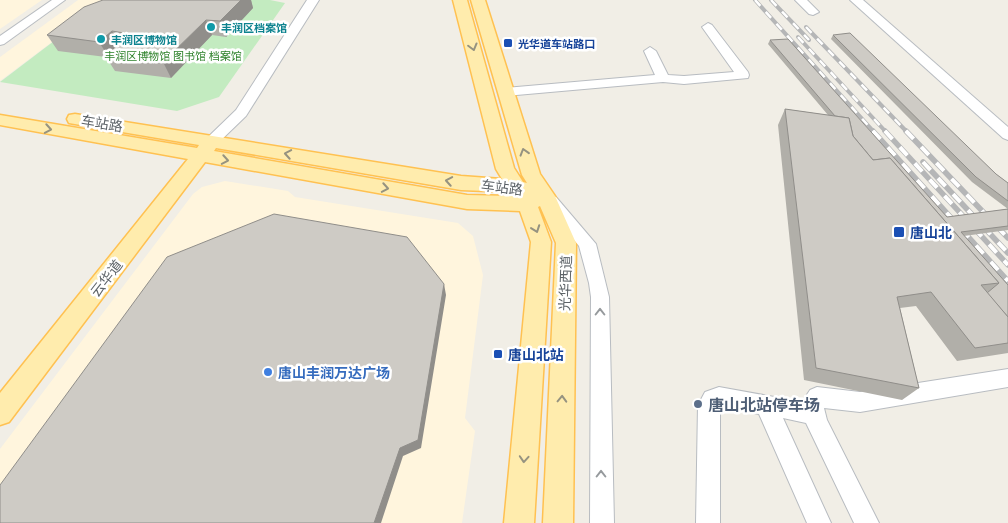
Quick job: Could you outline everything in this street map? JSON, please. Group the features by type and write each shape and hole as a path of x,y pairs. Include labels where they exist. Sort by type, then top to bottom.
{"main road":[{"name":"光华西道","path":"460,0 506,169 515,186 536,200 566,243 558,523"},
{"name":"光华西道","path":"478,0 532,175 541,242 519,523"},
{"name":"车站路","path":"0,106 467,202 536,200"},
{"name":"车站路","path":"0,120 462,183 515,186"},
{"name":"云华道","path":"0,413 207,148"}],"street":[{"path":"0,41 59,0"},
{"name":"云华道","path":"207,148 303,0"},
{"name":"云华道","path":"207,148 241,113 313,0"},
{"path":"801,0 813,12"},
{"path":"856,0 1008,135"},
{"path":"506,92 663,78 684,80 743,75 708,27"},
{"path":"650,51 663,78"},
{"path":"536,200 587,244 598,282 600,297 602,523"},
{"path":"867,523 817,423 812,404 817,397 860,402 1008,378"},
{"path":"708,523 709,405 712,399 719,397 814,414"},
{"path":"766,406 819,523"}],"shaded area":[{"path":"0,0 42,0 0,29"},
{"path":"78,0 108,0 0,81 0,57"},
{"name":"唐山丰润万达广场","path":"225,181 288,191 295,197 458,223 473,236 483,275 465,418 475,431 462,523 0,523 0,449 193,194 202,187"}],"green space":[{"name":"丰润区博物馆 图书馆 档案馆","path":"108,0 270,0 285,3 219,97 177,111 0,82"}],"building":[{"path":"103,0 241,0 220,21 206,20 163,62 105,56 130,34 112,31 99,42 47,35 84,7"},
{"path":"850,33 996,174 1008,183 1008,201 976,177 833,35"},
{"path":"788,39 947,217 1008,209 1008,226 961,232 1008,285 1008,317 987,293 999,283 890,158 873,160 853,136 849,118 835,116 770,40"},
{"path":"785,109 849,118 853,136 873,160 890,158 999,283 981,285 1008,317 1008,343 975,348 931,292 897,297 919,388 816,368"},
{"name":"唐山丰润万达广场","path":"274,214 407,237 444,284 418,440 400,448 374,523 0,523 0,485 167,257"}],"railway":[{"path":"755,0 874,132"},
{"path":"771,0 809,40"},
{"path":"806,27 907,132"},
{"path":"798,37 886,132"},
{"path":"873,131 1008,281"},
{"path":"885,131 1008,265"},
{"path":"906,131 1008,238"},
{"path":"923,162 1008,253"}],"place":[{"name":"丰润区档案馆","path":"211,27"},
{"name":"丰润区博物馆","path":"101,39"},
{"name":"光华道车站路口","path":"508,43"},
{"name":"唐山北","path":"899,232"},
{"name":"唐山北站","path":"498,354"},
{"name":"唐山丰润万达广场","path":"268,372"},
{"name":"唐山北站停车场","path":"698,404"}]}
